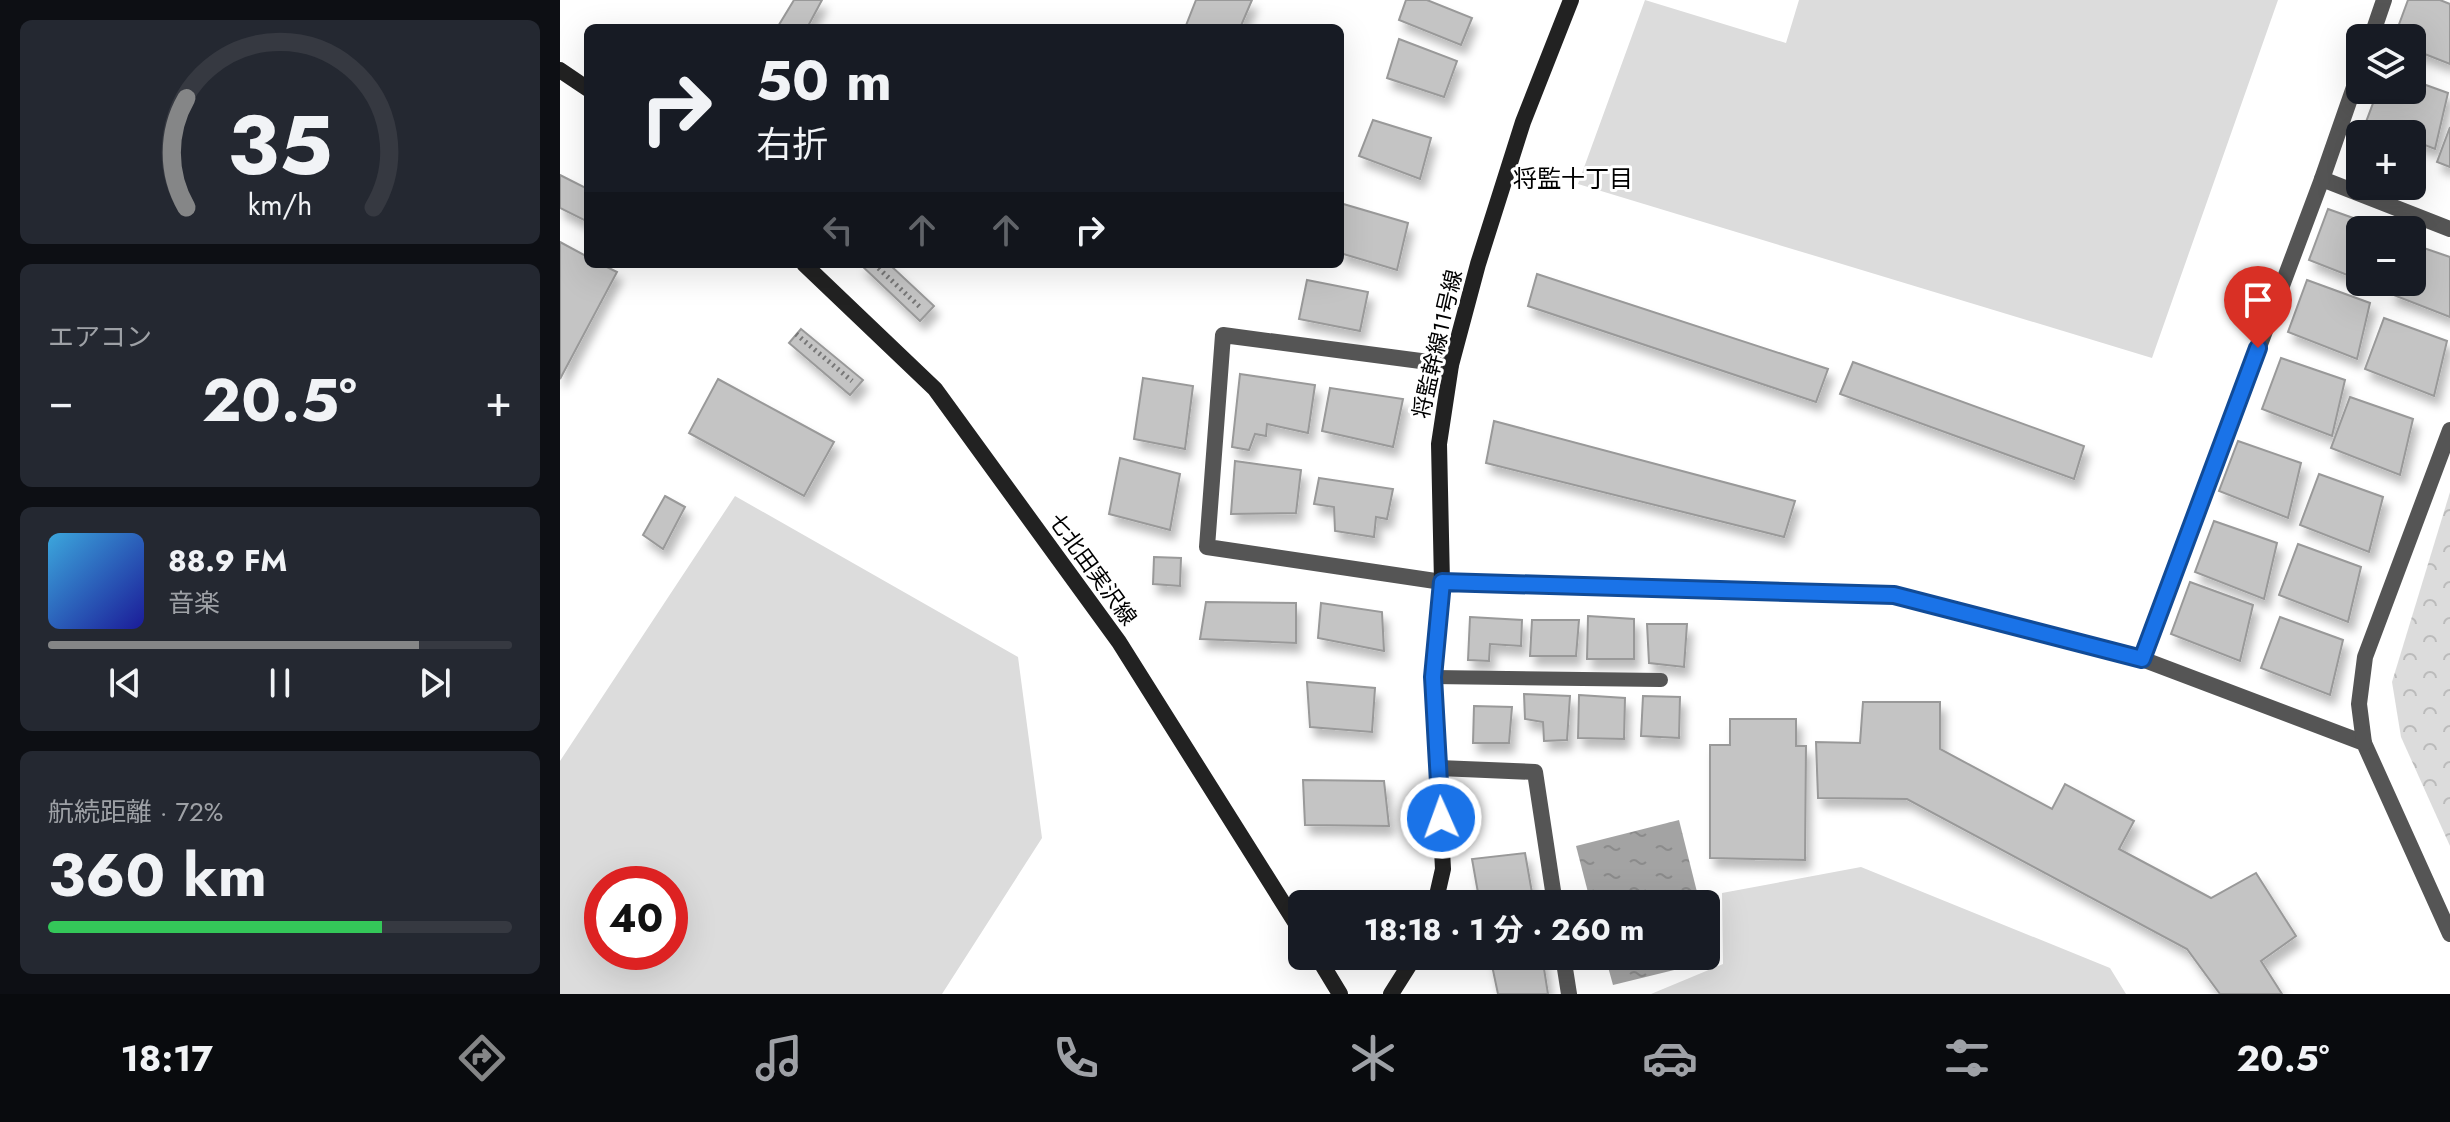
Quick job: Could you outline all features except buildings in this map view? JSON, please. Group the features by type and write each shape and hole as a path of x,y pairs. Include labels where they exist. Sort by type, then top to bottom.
{"street":[{"name":"将監幹線11号線","path":"1438,890 1443,869 1433,677 1442,582 1439,444 1451,365 1478,264 1523,122 1571,0"},
{"path":"2376,24 2384,0"},
{"path":"560,70 584,86"},
{"path":"2142,659 2348,104"},
{"path":"2322,179 2450,229"},
{"name":"七北田実沢線","path":"808,268 935,389 1119,642 1288,911"},
{"path":"1451,365 1223,335 1207,547 1442,582 1894,595 2142,659 2364,743"},
{"path":"2450,430 2365,657 2359,704 2364,743 2450,934"},
{"path":"1439,768 1535,772 1553,890"},
{"path":"1325,970 1340,994"},
{"path":"1391,994 1407,970"},
{"path":"1565,970 1569,994"}],"lane":[{"path":"1433,677 1661,680"}],"path":[{"path":"878,268 921,308"},
{"path":"796,334 852,381"}],"green space":[{"path":"1645,0 1786,43 1799,0 2278,0 2152,358 1578,184"},
{"path":"2450,492 2450,846 2401,737 2392,682"},
{"path":"735,496 1018,657 1042,838 942,994 560,994 560,761"},
{"path":"1861,867 2110,968 2126,994 1651,994 1709,970 1720,970 1723,964 1722,893"}],"water":[{"path":"1679,820 1696,890 1587,890 1576,846"},
{"path":"1609,970 1674,970 1613,985"}],"district":[{"name":"将監十丁目","path":"1573,179"}],"route":[{"path":"1441,818 1433,677 1442,582 1894,595 2142,659 2258,348"}]}
